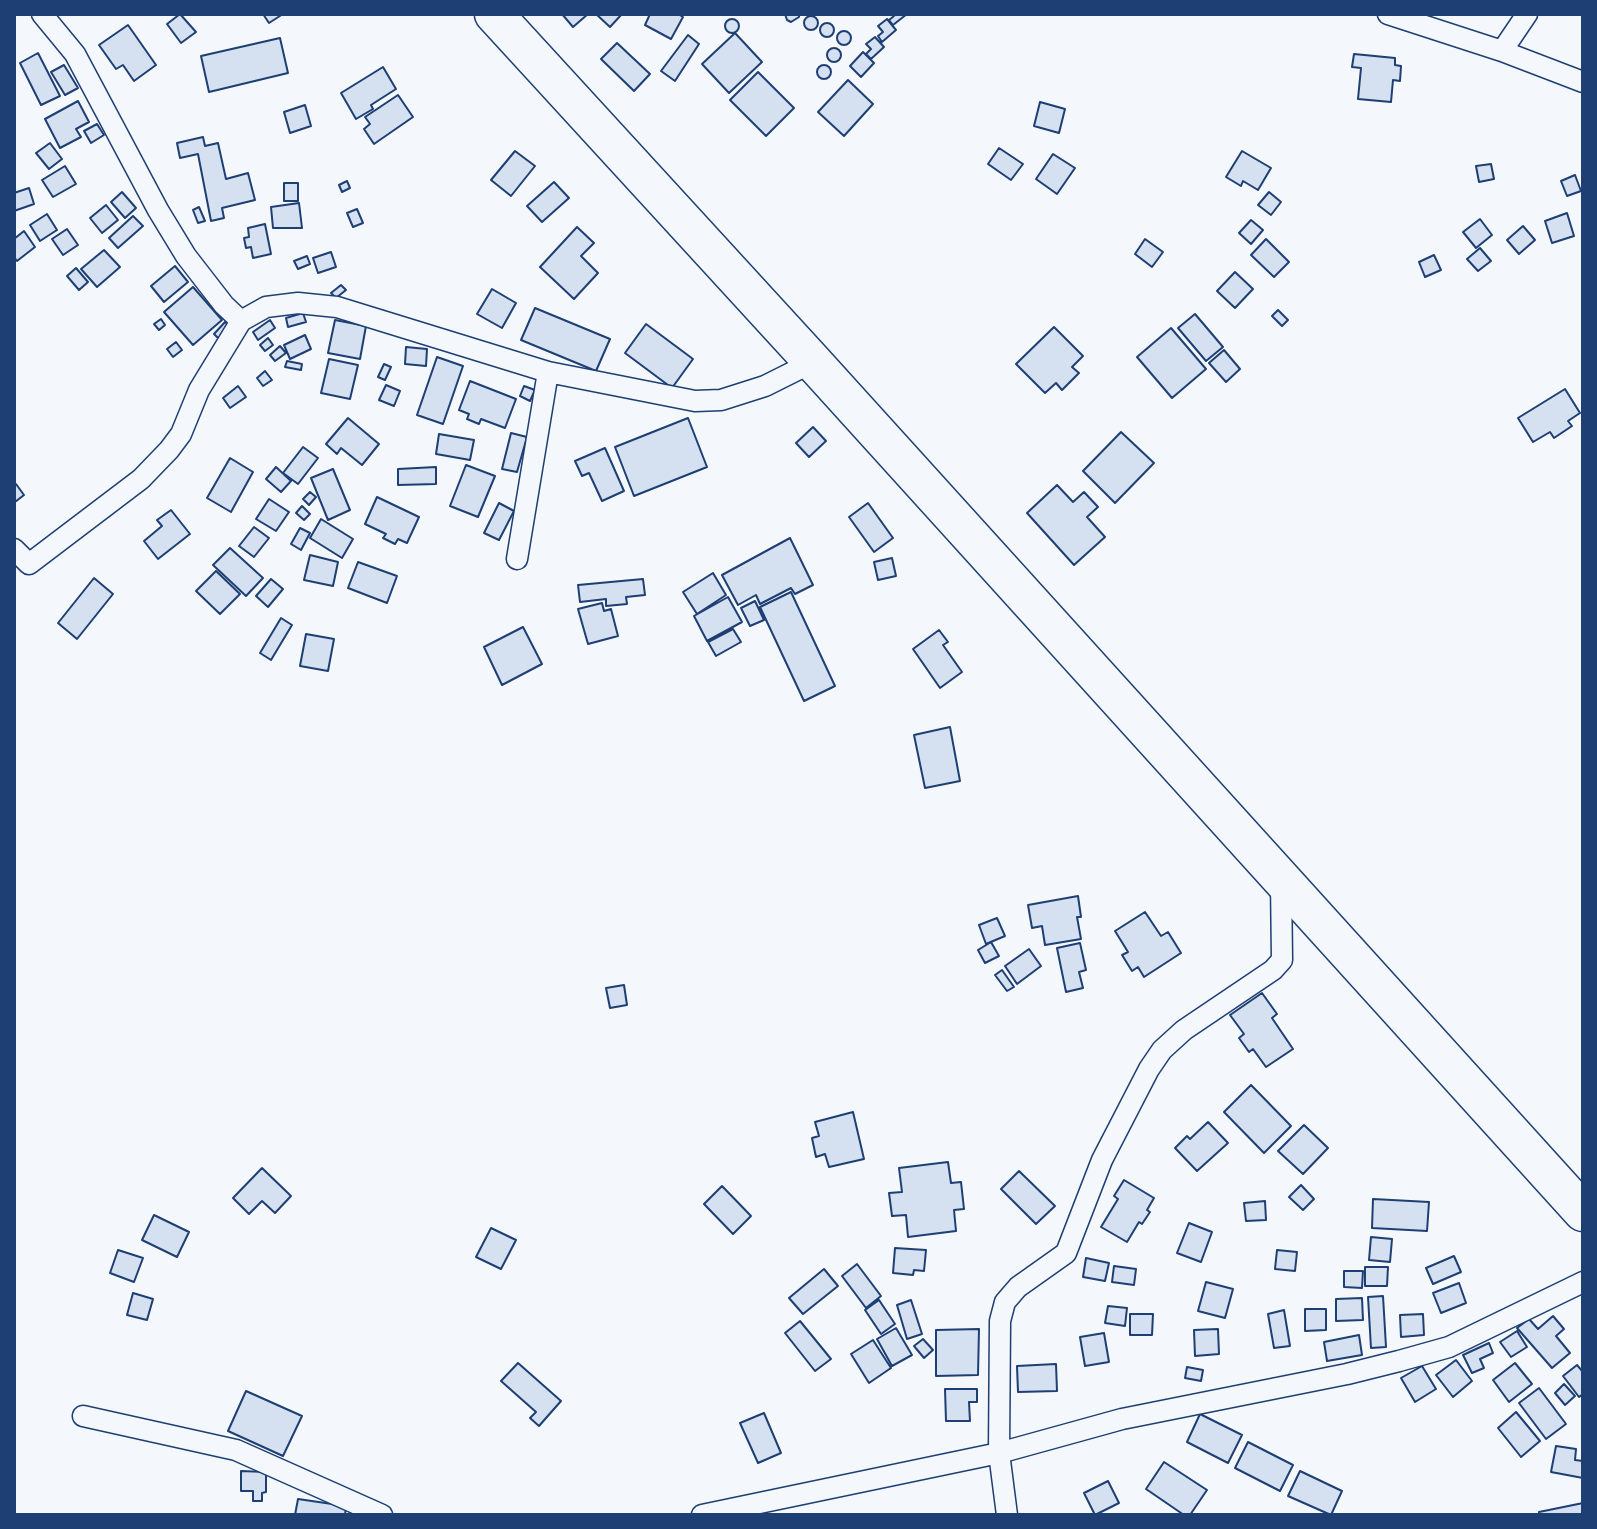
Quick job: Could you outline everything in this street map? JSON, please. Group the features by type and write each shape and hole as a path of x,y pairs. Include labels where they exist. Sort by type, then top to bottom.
{"highway":[{"path":"494,14 1583,1212"}],"street":[{"path":"42,14 75,54 186,256 224,305 241,321"},
{"path":"1388,14 1502,51 1583,82"},
{"path":"1502,51 1527,14"},
{"path":"14,549 29,564 141,479 181,434 199,390 241,321 266,307 298,303 337,307 548,372 695,401 721,400 765,386 813,362"},
{"path":"517,559 548,372"},
{"path":"1007,1515 999,1453 1000,1321 1005,1302 1018,1287 1066,1253 1102,1160 1162,1050 1184,1030 1273,970 1282,960 1281,879"},
{"path":"702,1515 999,1453 1122,1419 1347,1374 1449,1347 1583,1282"},
{"path":"83,1416 236,1450 382,1515"}],"building":[{"path":"180,14 196,32 181,43 167,24"},
{"path":"263,14 283,14 269,23"},
{"path":"562,14 588,14 573,27"},
{"path":"596,14 622,14 610,27"},
{"path":"650,14 678,14 683,17 671,39 645,25"},
{"path":"785,14 799,14 799,17 791,22"},
{"path":"892,14 907,14 893,25 889,20 894,16"},
{"path":"811,16 818,23 811,30 804,23"},
{"path":"732,19 739,26 732,33 725,26"},
{"path":"887,19 896,30 882,42 878,36 883,32 878,26"},
{"path":"827,23 834,30 827,37 820,30"},
{"path":"128,25 156,65 134,81 123,65 116,69 99,45"},
{"path":"844,31 851,38 844,45 837,38"},
{"path":"735,33 762,62 729,93 702,64"},
{"path":"688,35 699,44 675,81 661,71"},
{"path":"875,37 884,47 871,59 866,54 871,49 866,44"},
{"path":"280,38 288,73 209,92 201,56"},
{"path":"617,43 650,74 634,91 601,59"},
{"path":"834,48 841,55 834,62 827,55"},
{"path":"863,52 874,63 861,77 850,66"},
{"path":"38,53 60,96 41,105 20,63"},
{"path":"1354,54 1395,58 1395,65 1401,66 1400,81 1393,80 1391,102 1358,99 1361,68 1352,67"},
{"path":"64,65 78,88 65,95 51,72"},
{"path":"824,65 831,72 824,79 817,72"},
{"path":"383,67 396,89 356,119 341,93"},
{"path":"758,72 794,108 766,136 730,100"},
{"path":"848,80 873,104 844,136 818,112"},
{"path":"398,95 413,117 374,144 364,129 370,124 365,117"},
{"path":"78,101 89,122 76,129 81,137 60,148 45,119"},
{"path":"1040,102 1065,109 1059,133 1034,126"},
{"path":"305,105 311,126 290,133 284,112"},
{"path":"97,124 104,135 91,143 84,131"},
{"path":"203,137 205,146 218,143 226,179 248,173 255,200 222,208 224,218 211,221 198,154 180,158 177,143"},
{"path":"50,143 62,159 49,169 36,153"},
{"path":"999,148 1023,164 1011,180 988,164"},
{"path":"515,151 535,166 511,196 491,180"},
{"path":"1242,151 1271,168 1258,190 1243,181 1241,186 1226,177"},
{"path":"1053,154 1075,168 1057,194 1036,179"},
{"path":"1491,164 1494,179 1479,182 1476,166"},
{"path":"65,166 76,184 53,197 42,180"},
{"path":"1575,175 1581,191 1567,196 1561,181"},
{"path":"347,181 350,188 342,192 339,185"},
{"path":"554,182 569,198 542,222 527,206"},
{"path":"284,183 298,183 298,201 284,201"},
{"path":"29,188 34,204 14,211 14,193"},
{"path":"122,192 136,208 125,218 111,202"},
{"path":"1269,192 1281,202 1271,215 1258,205"},
{"path":"299,203 302,228 273,228 271,207"},
{"path":"106,205 118,220 102,233 90,218"},
{"path":"199,207 205,221 198,223 193,210"},
{"path":"357,209 363,223 353,227 347,213"},
{"path":"1567,213 1574,236 1552,243 1545,221"},
{"path":"47,214 57,230 40,241 30,225"},
{"path":"133,216 143,226 118,248 109,238"},
{"path":"1480,219 1492,235 1476,248 1463,232"},
{"path":"1251,220 1263,230 1251,244 1239,233"},
{"path":"265,224 271,254 253,258 251,247 246,248 244,238 249,237 248,228"},
{"path":"1523,226 1535,240 1519,254 1507,240"},
{"path":"577,227 594,243 581,256 598,273 574,299 540,267"},
{"path":"67,229 78,245 63,255 52,239"},
{"path":"24,231 35,247 17,261 14,257 14,239"},
{"path":"1145,239 1163,252 1152,267 1135,254"},
{"path":"1266,239 1289,262 1274,277 1251,255"},
{"path":"1480,248 1491,261 1478,271 1467,259"},
{"path":"104,250 120,267 97,287 81,269"},
{"path":"331,252 336,267 318,273 313,258"},
{"path":"1434,255 1441,270 1425,277 1419,262"},
{"path":"307,256 310,264 298,269 294,261"},
{"path":"175,266 188,282 164,302 151,286"},
{"path":"76,268 88,282 79,290 67,276"},
{"path":"1235,272 1253,289 1235,308 1217,291"},
{"path":"341,285 346,290 336,298 331,293"},
{"path":"193,287 222,320 193,345 164,312"},
{"path":"492,289 516,303 502,328 477,314"},
{"path":"535,308 610,339 596,371 521,340"},
{"path":"1278,310 1288,320 1282,326 1272,316"},
{"path":"303,313 306,322 288,327 286,318"},
{"path":"1195,314 1223,347 1206,361 1178,328"},
{"path":"161,319 165,325 159,330 154,324"},
{"path":"270,320 275,328 258,340 253,332"},
{"path":"335,320 366,326 360,359 328,353"},
{"path":"225,322 232,328 220,340 214,334"},
{"path":"646,324 693,359 672,388 625,353"},
{"path":"1054,327 1083,356 1072,367 1079,373 1062,390 1056,383 1045,393 1016,364"},
{"path":"1171,328 1206,369 1172,398 1137,357"},
{"path":"305,335 311,349 290,359 284,345"},
{"path":"268,338 273,345 265,351 260,345"},
{"path":"176,342 182,350 173,357 167,349"},
{"path":"280,346 286,353 275,361 270,355"},
{"path":"406,347 427,349 426,366 405,364"},
{"path":"1224,350 1240,369 1226,382 1209,363"},
{"path":"437,357 463,366 443,424 417,415"},
{"path":"329,359 358,365 350,399 321,393"},
{"path":"287,361 302,364 301,370 285,367"},
{"path":"384,364 391,367 385,380 378,377"},
{"path":"265,371 272,380 263,386 257,378"},
{"path":"470,381 516,399 505,428 481,419 479,424 467,419 469,414 459,410"},
{"path":"386,385 400,391 394,406 379,400"},
{"path":"238,386 246,397 230,408 223,398"},
{"path":"524,386 535,390 530,401 520,396"},
{"path":"1565,389 1580,413 1568,421 1572,426 1554,438 1550,432 1533,442 1518,418"},
{"path":"348,418 379,444 362,465 341,448 337,454 326,444"},
{"path":"688,418 707,467 634,496 615,447"},
{"path":"813,427 826,441 809,457 796,443"},
{"path":"1121,432 1154,463 1115,503 1083,471"},
{"path":"511,433 527,437 517,472 502,469"},
{"path":"439,434 474,440 470,460 436,454"},
{"path":"303,447 318,458 298,484 283,473"},
{"path":"605,448 624,491 602,501 589,473 582,476 575,461"},
{"path":"230,458 253,472 231,512 207,498"},
{"path":"466,465 495,476 478,517 450,506"},
{"path":"276,467 291,481 281,492 266,479"},
{"path":"436,467 436,484 398,485 398,469"},
{"path":"333,469 350,510 328,520 311,478"},
{"path":"14,485 24,495 15,502"},
{"path":"1057,485 1073,502 1084,492 1098,507 1087,517 1105,537 1074,565 1027,513"},
{"path":"310,492 316,497 309,505 303,499"},
{"path":"377,497 419,517 407,543 398,539 395,544 383,538 386,534 365,524"},
{"path":"269,499 289,512 276,531 256,519"},
{"path":"499,503 514,511 499,540 484,533"},
{"path":"868,503 893,538 874,552 849,517"},
{"path":"302,506 310,514 304,520 296,513"},
{"path":"171,510 190,534 158,559 144,541 162,526 157,520"},
{"path":"321,519 353,539 342,558 310,538"},
{"path":"254,527 269,538 254,557 239,546"},
{"path":"300,528 310,533 301,550 291,544"},
{"path":"790,538 813,585 795,594 791,588 760,604 756,595 738,605 722,575"},
{"path":"230,548 263,578 246,596 213,565"},
{"path":"310,555 338,562 333,586 304,580"},
{"path":"892,558 896,576 878,580 874,562"},
{"path":"358,562 397,576 387,603 348,588"},
{"path":"216,571 240,594 220,614 196,591"},
{"path":"713,573 726,595 697,614 683,592"},
{"path":"94,578 113,594 77,639 58,623"},
{"path":"271,579 283,589 268,607 256,596"},
{"path":"643,579 645,595 626,597 627,604 606,606 606,599 580,602 578,585"},
{"path":"791,592 835,686 804,701 760,607"},
{"path":"728,597 742,622 707,641 694,616"},
{"path":"755,601 764,620 750,626 741,608"},
{"path":"602,603 604,611 611,609 618,636 588,644 578,609"},
{"path":"281,618 292,625 271,660 260,653"},
{"path":"523,627 542,664 502,685 484,647"},
{"path":"733,629 741,642 716,656 708,642"},
{"path":"939,630 948,642 943,645 962,672 940,688 913,649"},
{"path":"306,634 334,639 328,671 300,666"},
{"path":"950,727 960,781 925,788 914,735"},
{"path":"1078,896 1081,917 1077,917 1081,939 1045,945 1042,926 1032,928 1028,905"},
{"path":"1145,912 1161,936 1168,932 1181,953 1144,977 1138,967 1132,971 1122,955 1128,952 1115,931"},
{"path":"997,918 1005,936 986,944 979,925"},
{"path":"991,942 999,956 985,963 978,950"},
{"path":"1080,943 1086,970 1079,972 1083,988 1066,992 1057,948"},
{"path":"1029,949 1041,966 1017,984 1005,966"},
{"path":"1002,970 1014,987 1007,991 995,975"},
{"path":"624,985 627,1005 610,1008 606,988"},
{"path":"1262,993 1277,1014 1272,1018 1293,1049 1266,1067 1253,1049 1249,1052 1239,1038 1244,1034 1230,1015"},
{"path":"1251,1085 1291,1126 1264,1153 1224,1112"},
{"path":"853,1112 864,1159 829,1167 825,1154 816,1157 812,1138 819,1136 815,1122"},
{"path":"1208,1122 1228,1143 1197,1171 1175,1148"},
{"path":"1304,1125 1328,1148 1303,1174 1278,1151"},
{"path":"948,1162 951,1183 961,1182 964,1209 954,1210 956,1231 908,1237 906,1215 892,1216 889,1193 902,1192 899,1168"},
{"path":"262,1168 291,1196 275,1213 262,1201 249,1214 233,1198"},
{"path":"1019,1171 1055,1206 1036,1224 1001,1189"},
{"path":"1124,1180 1154,1198 1147,1210 1150,1212 1142,1224 1139,1222 1127,1242 1101,1227 1118,1199 1114,1196"},
{"path":"1301,1185 1314,1199 1303,1210 1289,1197"},
{"path":"722,1186 751,1216 733,1234 704,1204"},
{"path":"1373,1199 1429,1202 1427,1231 1372,1228"},
{"path":"1265,1201 1266,1220 1246,1221 1244,1203"},
{"path":"154,1215 189,1232 177,1257 142,1240"},
{"path":"1189,1223 1212,1232 1201,1262 1177,1253"},
{"path":"491,1228 516,1240 501,1269 476,1257"},
{"path":"1371,1237 1392,1239 1390,1262 1369,1260"},
{"path":"895,1248 926,1250 924,1271 914,1270 913,1275 893,1273"},
{"path":"118,1250 143,1258 134,1282 110,1273"},
{"path":"1277,1250 1297,1252 1295,1271 1275,1269"},
{"path":"1454,1256 1461,1272 1433,1284 1426,1268"},
{"path":"1086,1258 1109,1263 1105,1281 1083,1277"},
{"path":"857,1264 881,1296 866,1308 842,1276"},
{"path":"1114,1266 1136,1269 1134,1285 1112,1282"},
{"path":"1365,1267 1388,1267 1387,1286 1365,1286"},
{"path":"824,1269 838,1286 803,1314 789,1298"},
{"path":"1344,1271 1363,1271 1362,1288 1344,1287"},
{"path":"1206,1282 1233,1289 1225,1318 1198,1311"},
{"path":"1459,1283 1466,1303 1441,1313 1433,1293"},
{"path":"133,1293 153,1299 147,1320 127,1315"},
{"path":"1383,1296 1386,1347 1371,1348 1368,1297"},
{"path":"1362,1298 1363,1320 1336,1321 1336,1299"},
{"path":"879,1300 895,1324 881,1334 865,1310"},
{"path":"911,1300 922,1334 907,1339 897,1305"},
{"path":"1108,1306 1127,1308 1125,1326 1105,1323"},
{"path":"1305,1309 1326,1309 1326,1330 1305,1331"},
{"path":"1284,1310 1290,1346 1274,1348 1268,1314"},
{"path":"1130,1314 1153,1314 1152,1335 1130,1335"},
{"path":"1423,1314 1424,1335 1401,1337 1400,1315"},
{"path":"1553,1316 1564,1329 1556,1336 1570,1353 1552,1368 1517,1328 1529,1319 1538,1329"},
{"path":"800,1321 831,1359 815,1371 785,1333"},
{"path":"896,1328 912,1355 892,1366 877,1339"},
{"path":"979,1329 978,1375 936,1376 936,1330"},
{"path":"1218,1329 1219,1354 1195,1356 1194,1330"},
{"path":"1517,1331 1527,1347 1511,1357 1500,1342"},
{"path":"1104,1333 1109,1362 1085,1366 1080,1337"},
{"path":"1359,1335 1362,1355 1327,1361 1324,1342"},
{"path":"923,1339 933,1350 924,1358 914,1346"},
{"path":"873,1340 891,1368 869,1383 851,1354"},
{"path":"1489,1343 1493,1353 1480,1359 1484,1368 1472,1373 1463,1355"},
{"path":"1456,1360 1472,1381 1453,1397 1436,1375"},
{"path":"518,1363 561,1401 539,1426 530,1418 536,1412 501,1381"},
{"path":"1515,1363 1532,1384 1509,1402 1493,1380"},
{"path":"1056,1364 1057,1391 1018,1392 1017,1366"},
{"path":"1577,1365 1583,1372 1583,1394 1579,1397 1563,1376"},
{"path":"1422,1366 1436,1389 1415,1402 1401,1378"},
{"path":"1187,1367 1203,1370 1201,1381 1185,1378"},
{"path":"1564,1384 1575,1396 1565,1405 1555,1393"},
{"path":"1539,1388 1566,1424 1546,1439 1519,1403"},
{"path":"945,1389 977,1389 977,1402 969,1402 970,1421 946,1421"},
{"path":"246,1391 302,1416 283,1456 228,1431"},
{"path":"1516,1412 1540,1441 1521,1457 1498,1428"},
{"path":"764,1413 781,1453 758,1463 740,1423"},
{"path":"1200,1414 1242,1435 1228,1463 1187,1442"},
{"path":"1248,1442 1293,1465 1280,1491 1235,1468"},
{"path":"1556,1446 1576,1449 1575,1460 1583,1461 1583,1478 1551,1472"},
{"path":"1164,1462 1207,1490 1190,1515 1184,1515 1146,1489"},
{"path":"241,1471 266,1472 266,1492 262,1493 262,1501 253,1501 253,1491 241,1491"},
{"path":"1300,1471 1342,1491 1331,1515 1288,1496"},
{"path":"1108,1481 1119,1503 1095,1515 1084,1493"},
{"path":"298,1499 346,1506 345,1515 295,1515"},
{"path":"1583,1503 1583,1515 1539,1515 1539,1512"}]}
